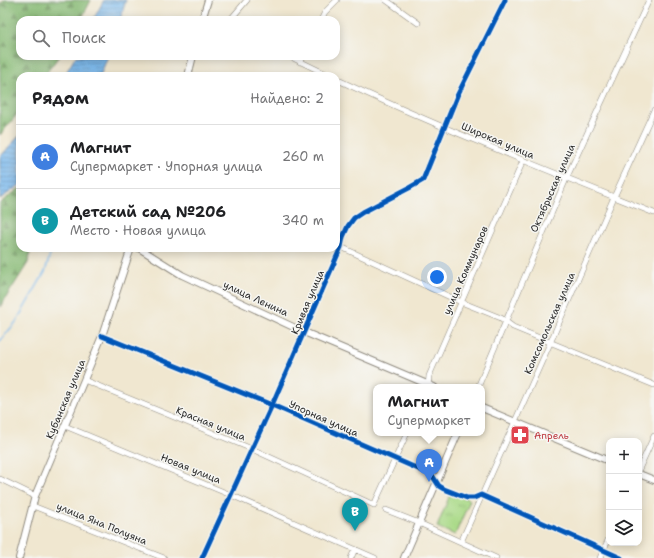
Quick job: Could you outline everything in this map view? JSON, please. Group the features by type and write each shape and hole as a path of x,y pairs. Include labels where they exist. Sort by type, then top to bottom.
{"street":[{"path":"205,16 208,0"},
{"path":"233,16 247,0"},
{"path":"323,16 337,0"},
{"path":"386,0 418,23"},
{"name":"Кривая улица","path":"341,247 343,237 354,218 423,180 457,96 505,0"},
{"name":"Октябрьская улица","path":"479,384 566,178 649,0"},
{"path":"189,72 192,60"},
{"path":"297,60 321,72"},
{"name":"Широкая улица","path":"340,81 395,107 654,213"},
{"name":"Комсомольская улица","path":"461,542 654,110"},
{"name":"улица Коммунаров","path":"430,384 429,376 523,160"},
{"path":"341,247 461,302 501,318 513,327 551,341 654,385"},
{"name":"Кубанская улица","path":"19,558 35,496 102,336 130,252"},
{"name":"улица Ленина","path":"145,252 182,275 304,332 425,384"},
{"name":"Кривая улица","path":"202,558 252,450 339,252"},
{"name":"Упорная улица","path":"102,336 272,405 394,459 432,476 439,486 444,489 467,498 481,496 621,558"},
{"name":"Красная улица","path":"84,380 252,450 374,505 394,459"},
{"path":"485,409 606,460"},
{"name":"Новая улица","path":"65,426 231,495 375,558"},
{"path":"394,459 406,436"},
{"path":"406,557 436,480 457,436"},
{"path":"642,462 654,436"},
{"path":"642,475 654,480"},
{"path":"0,479 35,496"},
{"name":"улица Яна Полуяна","path":"33,506 164,558"},
{"path":"386,510 419,523 496,558"},
{"path":"600,558 606,546"},
{"path":"351,558 355,549"}],"green space":[{"path":"5,0 91,0 83,16 16,16 16,60 56,60 47,72 16,72 16,116 0,135 0,4"},
{"path":"16,191 16,252 30,252 28,263 0,307 0,203"},
{"path":"451,492 470,500 455,535 437,527"}],"water":[{"path":"104,0 126,0 121,16 95,16"},
{"path":"74,60 106,60 102,72 66,72"},
{"path":"16,139 16,188 0,199 0,157"}],"waterway":[{"path":"0,341 16,322 45,272 51,252"}],"cycle path":[{"path":"340,249 343,237 354,218 423,180 457,96 505,0"},
{"path":"202,558 272,405 339,252"},
{"path":"102,336 272,405 432,475 439,486 444,489 467,498 474,498 481,495 621,558"}],"place":[{"name":"Апрель","path":"520,435"},
{"name":"Магнит","path":"429,482"},
{"name":"Детский сад №206","path":"355,531"}]}
